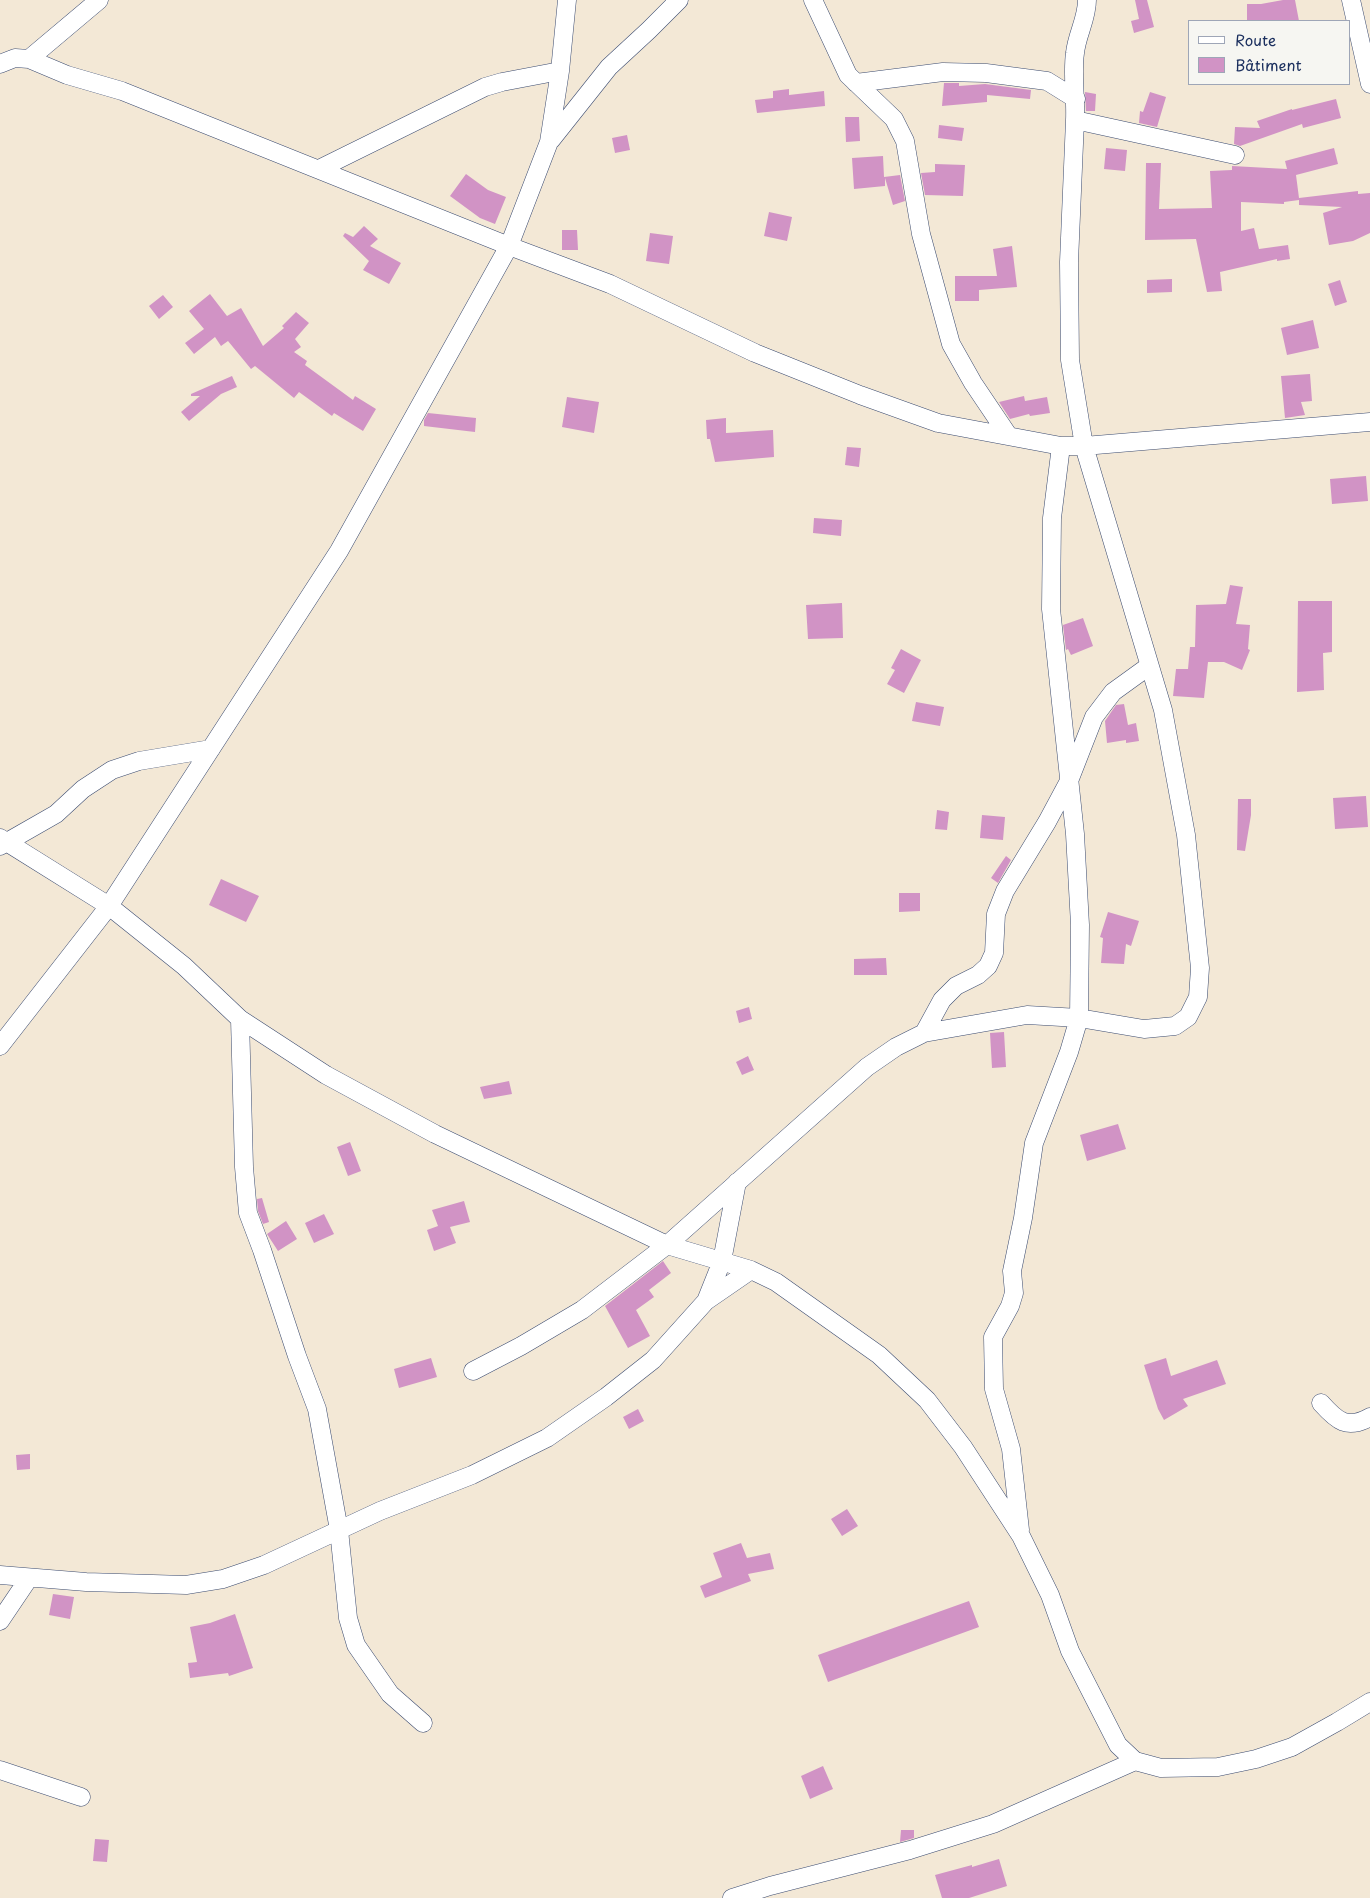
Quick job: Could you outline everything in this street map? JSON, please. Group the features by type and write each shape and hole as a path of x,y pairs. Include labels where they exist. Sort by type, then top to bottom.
{"street":[{"path":"11,57 100,0"},
{"path":"0,1046 109,906 339,551 509,246 549,142 560,71 567,0"},
{"path":"549,142 609,67 679,0"},
{"path":"813,0 840,62 848,75 894,119 905,141 921,234 951,344 973,383 1008,435"},
{"path":"473,1371 521,1346 582,1310 667,1245 867,1067 896,1047 924,1033 1027,1015 1079,1018 1144,1029 1175,1026 1188,1017 1198,997 1200,968 1186,834 1162,710 1084,446 1070,360 1069,262 1076,99 1075,54 1078,37 1087,13 1086,0"},
{"path":"1351,0 1370,84"},
{"path":"11,57 122,91 509,246 610,284 755,353 860,395 938,423 1061,446 1084,446 1370,422"},
{"path":"318,169 485,87 560,71"},
{"path":"856,83 943,72 986,73 1047,81 1076,99"},
{"path":"1075,120 1235,155"},
{"path":"1021,1536 1011,1449 994,1389 993,1337 1010,1306 1014,1293 1012,1271 1034,1143 1069,1052 1079,1018 1079,916 1075,834 1051,609 1052,518 1061,446"},
{"path":"924,1033 942,1000 956,986 978,975 988,966 994,953 996,914 1005,891 1047,822 1069,781 1094,717 1113,692 1149,666"},
{"path":"2,842 56,814 83,789 112,770 139,760 211,749"},
{"path":"2,842 109,906 184,966 240,1019 326,1075 435,1134 667,1245 751,1270 776,1282 879,1355 926,1400 963,1446 1021,1536 1050,1595 1070,1651 1113,1737 1118,1745 1135,1761 1161,1768 1218,1767 1256,1759 1292,1747 1370,1702"},
{"path":"240,1019 244,1166 248,1213 297,1356 318,1409 339,1530 348,1618 356,1645 390,1694 423,1723"},
{"path":"706,1301 722,1261 738,1182"},
{"path":"0,1575 186,1586 223,1579 264,1565 380,1511 472,1475 547,1438 606,1397 653,1360 706,1301 751,1270"},
{"path":"1322,1403 1334,1417 1350,1424 1370,1417"},
{"path":"0,1621 29,1578"},
{"path":"732,1898 770,1886 910,1850 993,1824 1135,1761"},
{"path":"0,1770 81,1797"}],"building":[{"path":"1135,0 1147,0 1154,27 1134,33 1131,21 1139,19"},
{"path":"1295,0 1299,20 1247,20 1247,4"},
{"path":"944,83 959,83 959,86 985,84 1031,90 1030,99 987,95 987,102 942,106"},
{"path":"789,89 789,95 824,91 825,106 757,113 755,100 773,98 773,91"},
{"path":"1085,92 1096,94 1095,111 1086,111"},
{"path":"1150,92 1166,97 1157,127 1139,123 1140,111 1143,112"},
{"path":"1336,99 1341,118 1303,128 1302,124 1240,146 1234,144 1235,127 1260,128 1257,121 1292,109"},
{"path":"845,117 859,117 860,141 846,142"},
{"path":"939,125 964,128 962,141 938,138"},
{"path":"627,135 630,150 615,153 612,138"},
{"path":"1106,148 1127,150 1125,171 1104,169"},
{"path":"1334,148 1338,164 1296,175 1299,198 1358,191 1358,194 1370,193 1370,233 1353,241 1329,245 1323,213 1342,207 1299,205 1299,200 1284,202 1284,204 1241,202 1241,231 1254,228 1259,249 1288,245 1290,259 1277,261 1277,259 1220,272 1222,291 1207,292 1196,239 1145,240 1146,163 1161,163 1159,209 1212,208 1210,171 1232,170 1232,166 1287,169 1285,161"},
{"path":"883,156 884,177 900,175 905,201 893,205 885,178 885,186 854,189 852,158"},
{"path":"935,164 965,165 963,196 925,195 921,173 935,172"},
{"path":"466,174 488,190 506,197 495,224 480,218 450,196"},
{"path":"769,212 792,217 787,241 764,236"},
{"path":"364,226 378,239 370,246 401,263 389,284 363,270 369,261 343,236 345,233 353,237"},
{"path":"562,230 577,230 578,250 562,250"},
{"path":"650,233 673,236 669,264 646,261"},
{"path":"1012,246 1017,287 979,290 979,301 955,301 955,276 997,276 993,249"},
{"path":"1172,279 1172,292 1147,293 1147,280"},
{"path":"1340,280 1347,302 1335,306 1328,284"},
{"path":"210,294 227,316 241,308 263,346 284,328 282,326 296,312 309,323 295,339 301,347 294,352 307,361 305,365 353,400 355,396 376,409 363,431 334,413 332,416 299,392 294,398 255,366 251,369 228,341 221,346 215,337 194,354 185,343 204,329 189,311"},
{"path":"163,295 173,307 159,319 149,306"},
{"path":"1313,320 1319,348 1287,355 1281,328"},
{"path":"1310,374 1312,401 1301,402 1305,415 1285,418 1281,376"},
{"path":"232,376 237,387 221,394 189,421 181,412 200,396 191,396 191,394"},
{"path":"1024,396 1025,401 1047,397 1050,413 1030,416 1029,414 1010,419 999,402"},
{"path":"567,397 599,402 594,433 562,427"},
{"path":"428,413 476,418 475,432 424,426 424,420"},
{"path":"726,418 726,433 773,430 774,457 715,462 710,439 707,439 706,420"},
{"path":"847,447 861,448 859,467 845,465"},
{"path":"1366,476 1368,501 1332,504 1330,479"},
{"path":"814,518 842,520 841,536 813,533"},
{"path":"1230,585 1243,587 1236,624 1250,625 1248,649 1250,650 1242,670 1224,662 1208,662 1204,698 1173,696 1176,669 1188,669 1190,647 1195,647 1196,605 1226,604"},
{"path":"1298,601 1332,601 1332,652 1323,653 1324,690 1297,692"},
{"path":"842,603 843,638 808,639 806,605"},
{"path":"1083,618 1093,646 1071,655 1068,649 1066,650 1063,625"},
{"path":"901,649 921,660 904,693 887,684 895,670 891,668"},
{"path":"916,702 944,707 940,726 912,721"},
{"path":"1124,704 1128,725 1136,723 1139,741 1126,743 1126,740 1107,743 1105,721 1116,705"},
{"path":"1366,796 1368,827 1335,829 1333,798"},
{"path":"1238,799 1251,799 1251,815 1245,851 1237,850"},
{"path":"937,810 949,812 947,830 935,829"},
{"path":"982,815 1005,817 1003,840 980,838"},
{"path":"1006,856 1011,860 998,883 991,878"},
{"path":"221,879 259,896 246,922 209,905"},
{"path":"899,893 920,893 920,911 899,912"},
{"path":"1108,912 1139,921 1131,946 1126,944 1124,964 1101,963 1103,938 1100,937"},
{"path":"886,958 887,975 854,975 854,959"},
{"path":"749,1007 752,1019 739,1023 736,1011"},
{"path":"1004,1032 1006,1067 992,1068 990,1033"},
{"path":"748,1056 754,1070 742,1075 736,1062"},
{"path":"509,1081 512,1094 484,1099 480,1087"},
{"path":"1118,1124 1126,1149 1087,1161 1080,1135"},
{"path":"350,1142 361,1171 348,1176 337,1147"},
{"path":"262,1198 269,1222 263,1224 258,1211 257,1199"},
{"path":"464,1201 470,1222 450,1227 456,1243 434,1251 427,1230 438,1226 432,1210"},
{"path":"324,1214 334,1234 314,1243 305,1223"},
{"path":"286,1221 297,1239 278,1251 267,1234"},
{"path":"663,1261 671,1273 649,1290 654,1297 636,1310 650,1336 628,1348 605,1306"},
{"path":"431,1358 437,1377 399,1388 394,1369"},
{"path":"1166,1358 1171,1376 1217,1360 1226,1384 1183,1399 1188,1406 1164,1420 1158,1409 1144,1365"},
{"path":"638,1409 644,1421 629,1429 623,1417"},
{"path":"30,1454 30,1469 17,1470 16,1455"},
{"path":"847,1509 858,1526 842,1536 831,1519"},
{"path":"741,1543 747,1558 770,1553 774,1569 748,1574 751,1581 705,1598 700,1586 722,1577 713,1553"},
{"path":"53,1594 74,1597 70,1619 49,1615"},
{"path":"969,1601 979,1627 828,1682 818,1655"},
{"path":"235,1614 253,1668 229,1676 228,1673 190,1678 188,1663 197,1662 190,1627 210,1623"},
{"path":"823,1766 833,1789 810,1799 801,1776"},
{"path":"901,1830 914,1830 914,1838 900,1842"},
{"path":"95,1839 109,1840 107,1862 93,1861"},
{"path":"999,1859 1007,1886 969,1898 942,1898 935,1875"}]}
